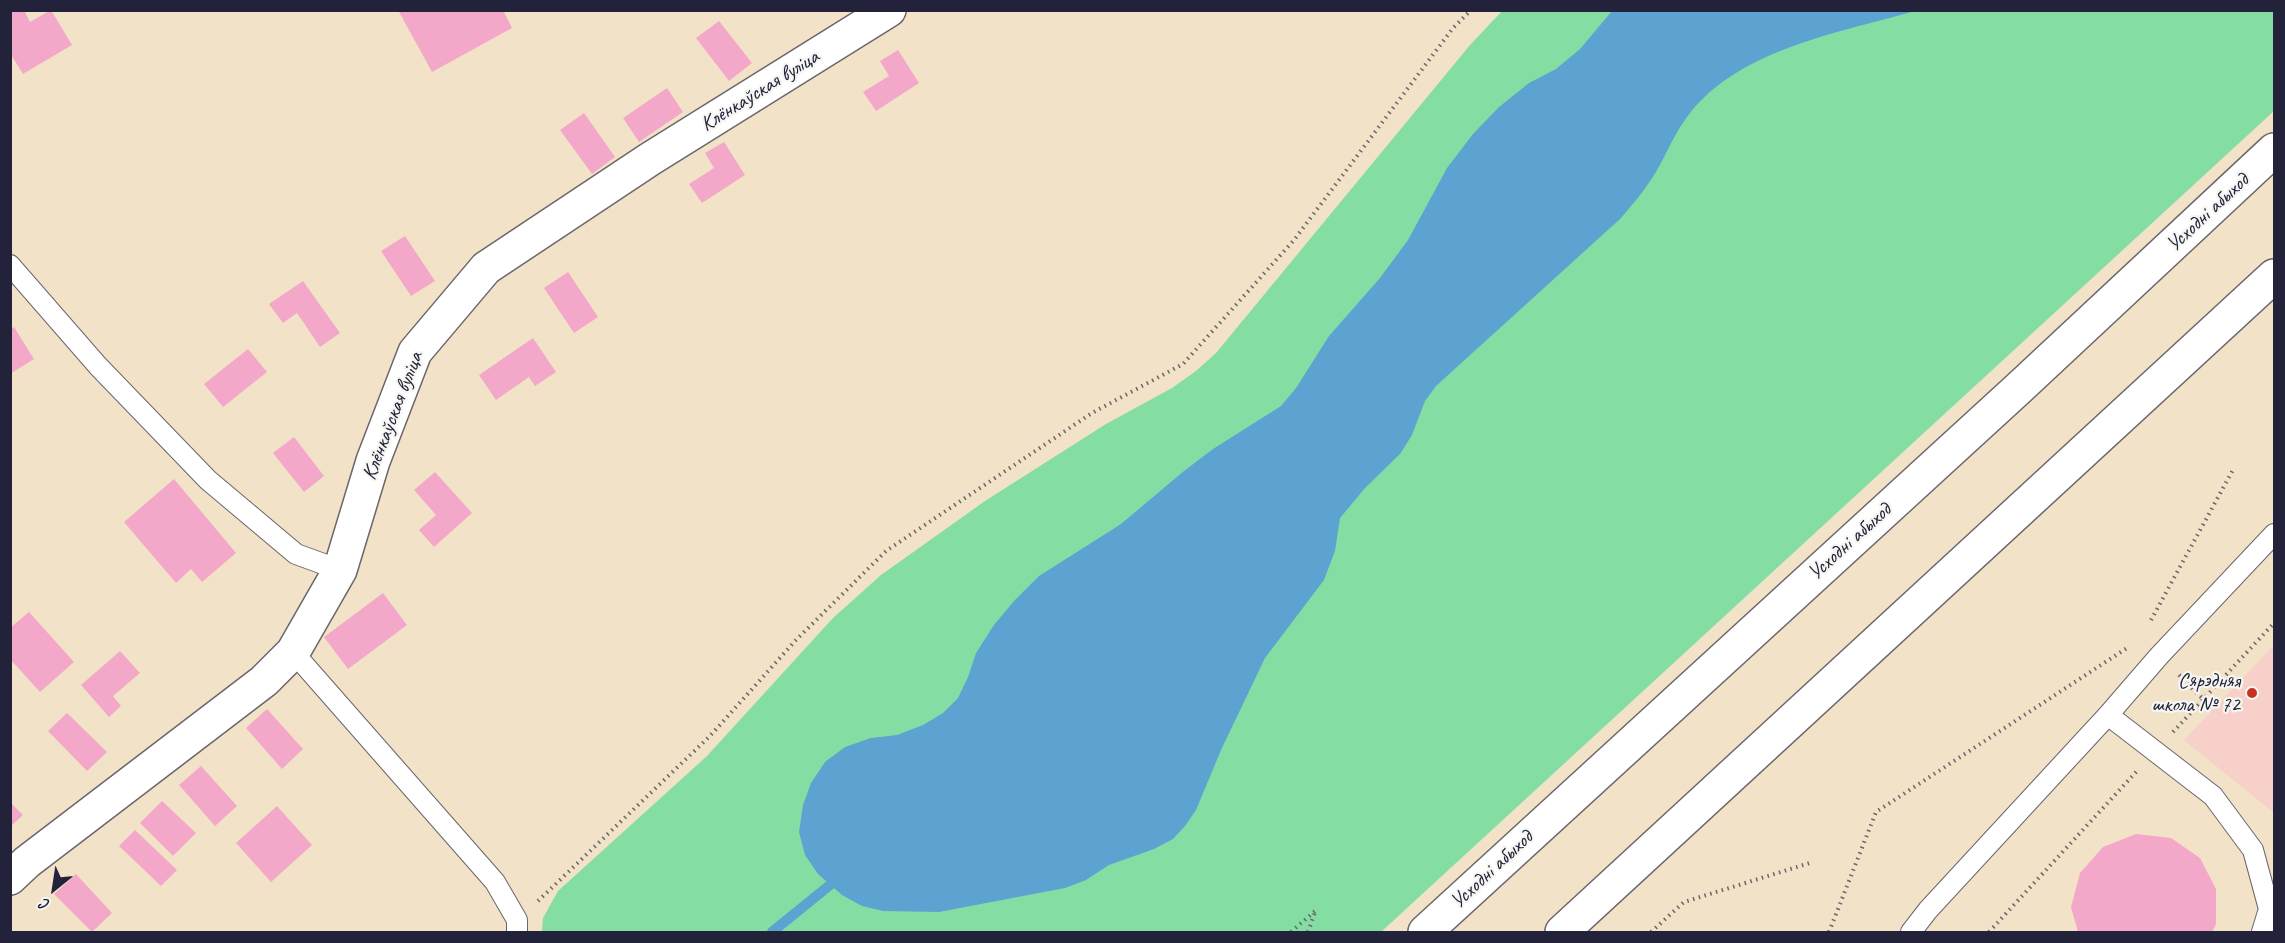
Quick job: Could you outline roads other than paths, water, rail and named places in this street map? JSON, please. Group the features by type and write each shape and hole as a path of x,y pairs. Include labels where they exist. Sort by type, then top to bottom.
{"main road":[{"name":"Клёнкаўская вуліца","path":"10,878 27,862 264,681 292,652 340,570 373,462 415,352 486,268 650,159 889,10"},
{"name":"Усходні абыход","path":"1425,933 2019,388 2274,150"},
{"path":"1562,933 2274,276"}],"lane":[{"path":"10,265 98,366 208,480 296,554 340,570"},
{"path":"1911,933 1928,910 2108,715 2159,656 2274,534"},
{"path":"292,652 495,882 517,926"},
{"path":"2108,715 2213,796 2253,850 2269,909 2262,933"}],"water":[{"path":"1612,11 1915,11 1794,46 1736,73 1711,91 1685,120 1652,179 1620,219 1436,386 1425,401 1412,435 1400,454 1365,488 1340,518 1335,551 1324,580 1265,658 1221,750 1196,810 1173,839 1154,849 1109,865 1086,880 1065,888 939,912 883,911 862,906 842,895 818,874 805,855 799,832 803,805 811,783 825,762 845,747 871,738 897,735 923,725 943,713 958,698 976,653 994,625 1039,576 1121,524 1213,449 1281,406 1296,388 1329,336 1380,278 1408,240 1447,168 1473,134 1499,107 1529,83 1556,69 1580,49"}],"waterway":[{"path":"772,932 841,876"}],"place":[{"name":"Сярэдняя школа № 72","path":"2252,693"}]}
